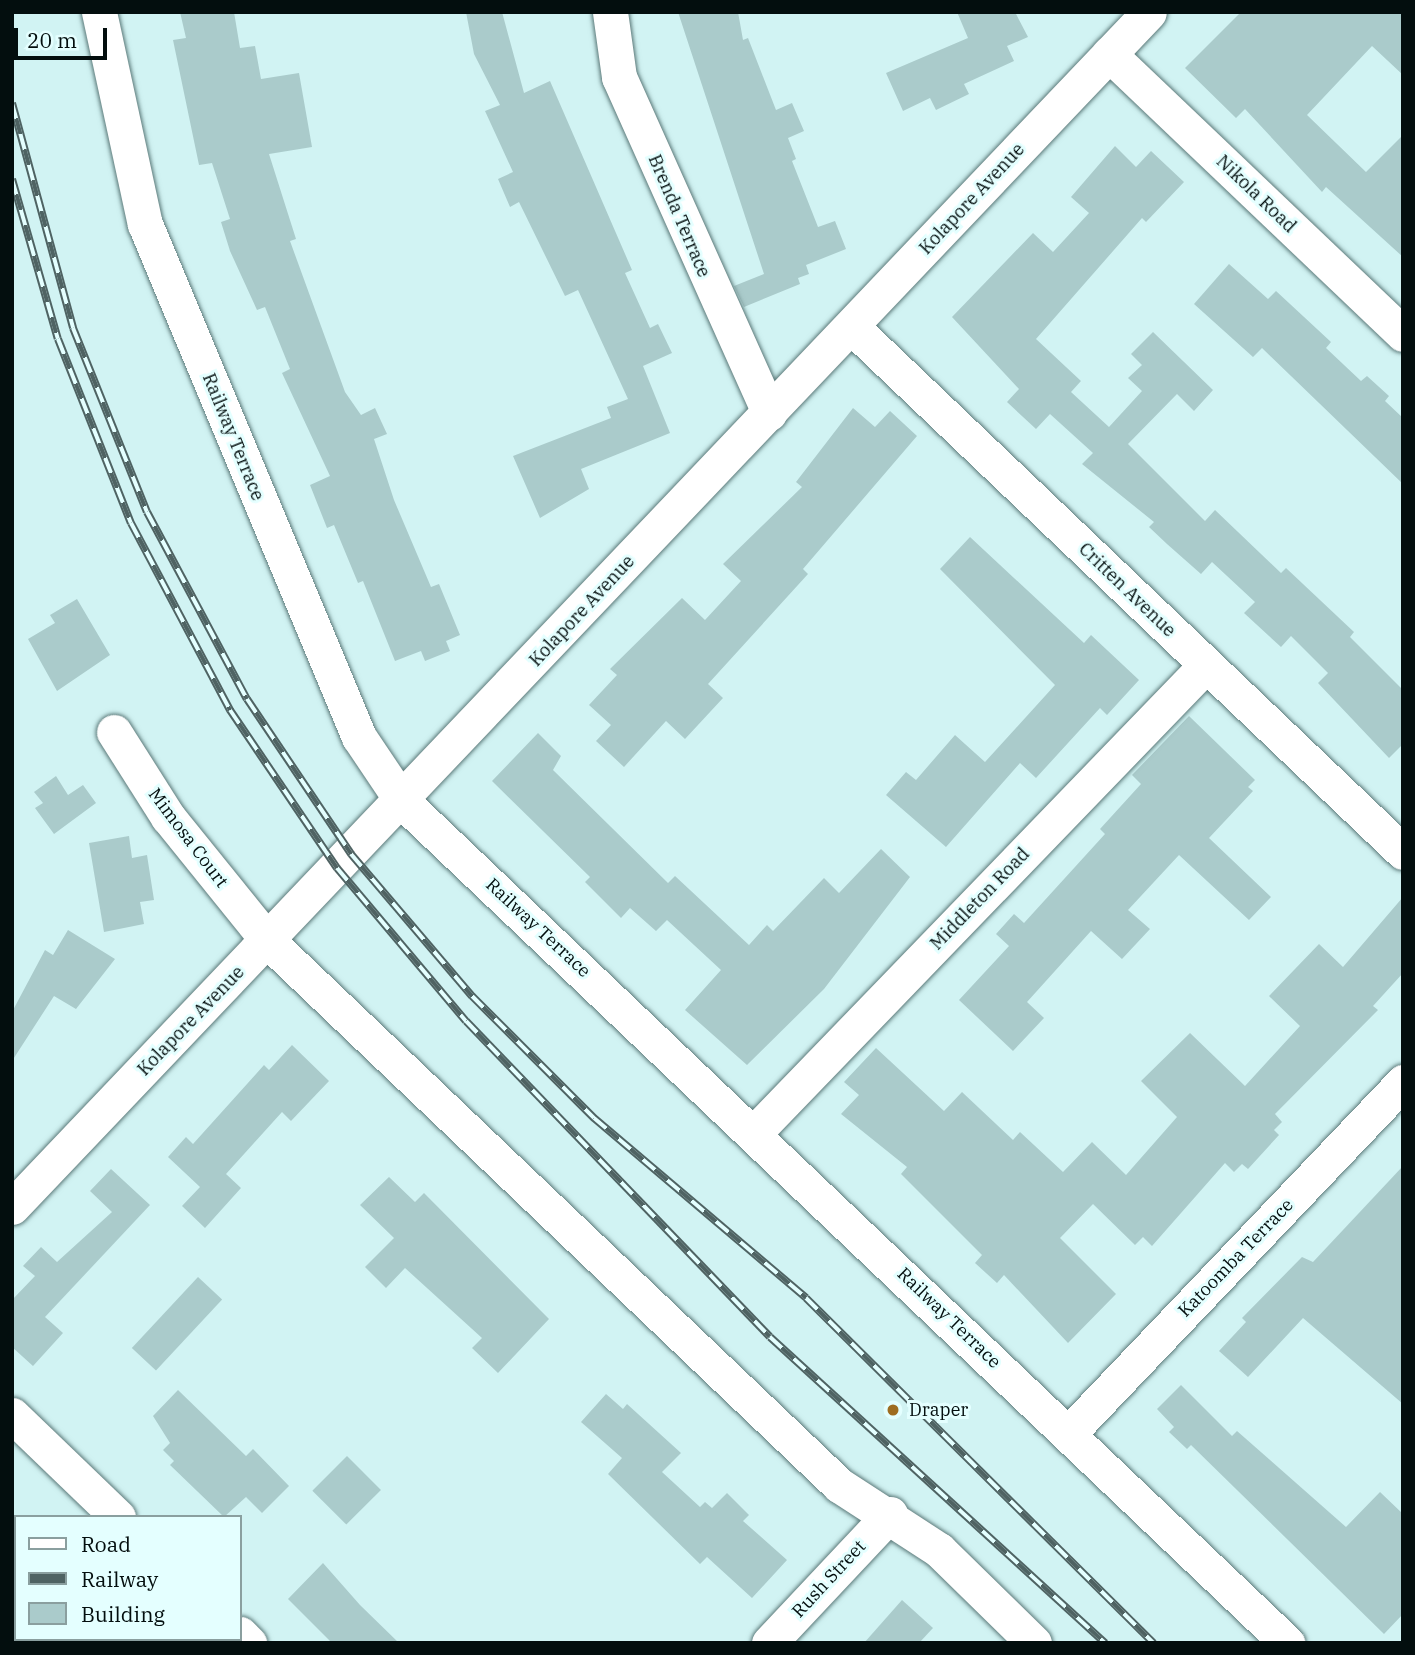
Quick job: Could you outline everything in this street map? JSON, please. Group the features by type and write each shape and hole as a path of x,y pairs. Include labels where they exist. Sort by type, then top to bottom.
{"street":[{"name":"Railway Terrace","path":"99,12 145,224 359,737 402,801 755,1132 1287,1643"},
{"name":"Brenda Terrace","path":"610,12 620,77 769,412"},
{"name":"Kolapore Avenue","path":"12,1207 402,801 1149,12"},
{"name":"Nikola Road","path":"1109,54 1403,334"},
{"name":"Critten Avenue","path":"852,327 1403,852"},
{"name":"Middleton Road","path":"755,1132 1205,666"},
{"name":"Mimosa Court","path":"114,732 168,817 268,941"},
{"path":"268,941 839,1485 890,1514 939,1550 1034,1643"},
{"name":"Katoomba Terrace","path":"1069,1433 1403,1082"},
{"path":"12,1415 116,1515"},
{"name":"Rush Street","path":"769,1643 890,1514"}],"building":[{"path":"180,12 234,12 240,48 255,46 261,79 299,73 312,147 269,154 296,239 290,241 345,392 361,415 375,408 387,434 374,439 394,500 431,587 439,584 460,635 446,641 450,651 425,661 421,651 395,661 363,581 358,583 334,525 327,528 310,485 330,476 282,373 290,369 265,307 257,310 230,251 221,222 230,219 212,163 199,165 173,40 186,38"},
{"path":"466,12 502,12 524,93 550,81 632,270 625,273 650,328 658,324 672,353 643,366 670,433 581,469 589,489 540,518 513,456 611,418 607,407 628,399 578,290 565,296 519,202 510,207 498,179 513,172 485,111 500,105 474,54"},
{"path":"678,12 738,12 743,40 748,38 776,110 792,103 804,131 788,138 796,159 792,161 818,227 835,221 846,249 806,265 809,274 798,278 800,284 744,307 734,286 764,274"},
{"path":"957,12 1015,12 1028,37 1007,46 1014,61 964,84 969,94 936,110 930,98 903,111 886,73 968,38"},
{"path":"1241,12 1403,12 1403,75 1372,46 1307,115 1366,172 1403,135 1403,257 1326,187 1322,192 1245,109 1236,118 1185,68"},
{"path":"1115,146 1136,167 1151,151 1184,182 1146,222 1142,218 1036,339 1081,381 1071,392 1109,427 1142,391 1128,378 1142,365 1131,354 1153,332 1213,390 1194,411 1177,394 1128,444 1205,521 1215,510 1281,573 1286,568 1354,632 1350,637 1403,690 1403,744 1389,758 1318,683 1328,673 1291,636 1281,647 1244,613 1255,602 1212,562 1201,574 1167,544 1149,527 1154,522 1082,464 1093,453 1050,414 1036,429 1007,402 1019,389 952,317 1033,233 1053,252 1089,213 1071,197"},
{"path":"1229,264 1268,299 1276,291 1331,342 1326,348 1361,381 1367,376 1389,396 1385,401 1403,418 1403,484 1262,348 1253,357 1194,304"},
{"path":"853,408 875,427 890,411 917,436 803,569 808,574 708,684 723,698 685,739 666,721 624,767 596,741 611,725 589,705 617,675 610,669 682,598 705,620 741,581 723,564 802,487 796,482"},
{"path":"970,537 1084,643 1091,635 1139,680 1107,715 1100,708 1036,778 1020,763 946,847 886,795 906,772 916,780 955,735 985,762 1055,685 940,569"},
{"path":"77,599 110,655 57,691 28,639 55,623 50,615"},
{"path":"1189,716 1255,780 1248,787 1253,791 1209,838 1271,897 1249,920 1179,855 1128,910 1150,929 1122,959 1091,931 1027,1002 1044,1018 1013,1051 959,1000 1009,946 996,934 1014,914 1024,923 1105,834 1100,829 1141,784 1132,775"},
{"path":"538,733 561,756 553,770 668,883 675,876 749,945 767,925 773,931 824,878 839,893 881,849 910,877 824,989 747,1065 685,1010 721,970 667,920 656,931 630,908 621,918 585,882 590,877 492,781"},
{"path":"56,776 68,795 83,785 96,803 54,834 35,808 43,803 34,792"},
{"path":"129,836 132,858 147,855 154,900 140,902 144,924 104,932 89,843"},
{"path":"1403,897 1403,973 1373,1006 1378,1010 1275,1114 1282,1122 1274,1130 1279,1135 1248,1169 1242,1164 1234,1172 1225,1163 1152,1246 1143,1237 1135,1245 1093,1204 1060,1238 1116,1294 1068,1343 1004,1275 997,1283 975,1263 982,1255 901,1174 907,1167 841,1114 859,1095 844,1082 876,1048 944,1111 962,1092 1013,1140 1020,1132 1063,1172 1092,1142 1126,1175 1177,1117 1141,1081 1190,1033 1245,1086 1300,1026 1269,996 1319,944 1343,967"},
{"path":"68,930 115,959 76,1009 54,996 12,1061 12,1012 45,950 53,955"},
{"path":"292,1045 329,1081 291,1121 282,1112 226,1174 241,1188 205,1228 182,1206 200,1187 168,1157 186,1137 193,1144 264,1065 269,1070"},
{"path":"1403,1166 1403,1404 1303,1318 1248,1377 1219,1351 1246,1322 1242,1318 1302,1257 1313,1262"},
{"path":"111,1169 150,1205 45,1317 63,1333 33,1366 12,1347 12,1300 35,1276 23,1266 41,1247 57,1262 112,1212 90,1191"},
{"path":"389,1177 415,1202 424,1193 549,1319 498,1373 472,1348 482,1338 405,1268 386,1288 365,1267 394,1238 360,1205"},
{"path":"198,1277 222,1300 156,1370 132,1348"},
{"path":"1181,1385 1232,1436 1237,1431 1346,1527 1380,1492 1403,1514 1403,1614 1384,1634 1191,1445 1187,1449 1169,1432 1174,1427 1157,1409"},
{"path":"178,1390 246,1456 253,1449 289,1486 262,1513 246,1497 226,1515 222,1515 170,1465 174,1461 163,1450 170,1443 153,1416"},
{"path":"606,1394 623,1409 627,1404 681,1453 662,1472 700,1507 705,1502 712,1508 727,1493 749,1515 743,1521 787,1560 752,1598 707,1557 700,1564 608,1474 622,1458 581,1422"},
{"path":"347,1456 381,1490 346,1525 312,1491"},
{"path":"323,1563 360,1605 399,1643 332,1643 288,1599"},
{"path":"902,1600 933,1628 919,1643 864,1643"}],"railway":[{"path":"12,103 73,328 147,512 247,699 351,854 472,996 594,1118 806,1298 1154,1643"},
{"path":"12,179 58,339 131,523 230,710 337,868 466,1021 770,1337 1105,1643"}],"place":[{"name":"Draper","path":"893,1410"}]}
